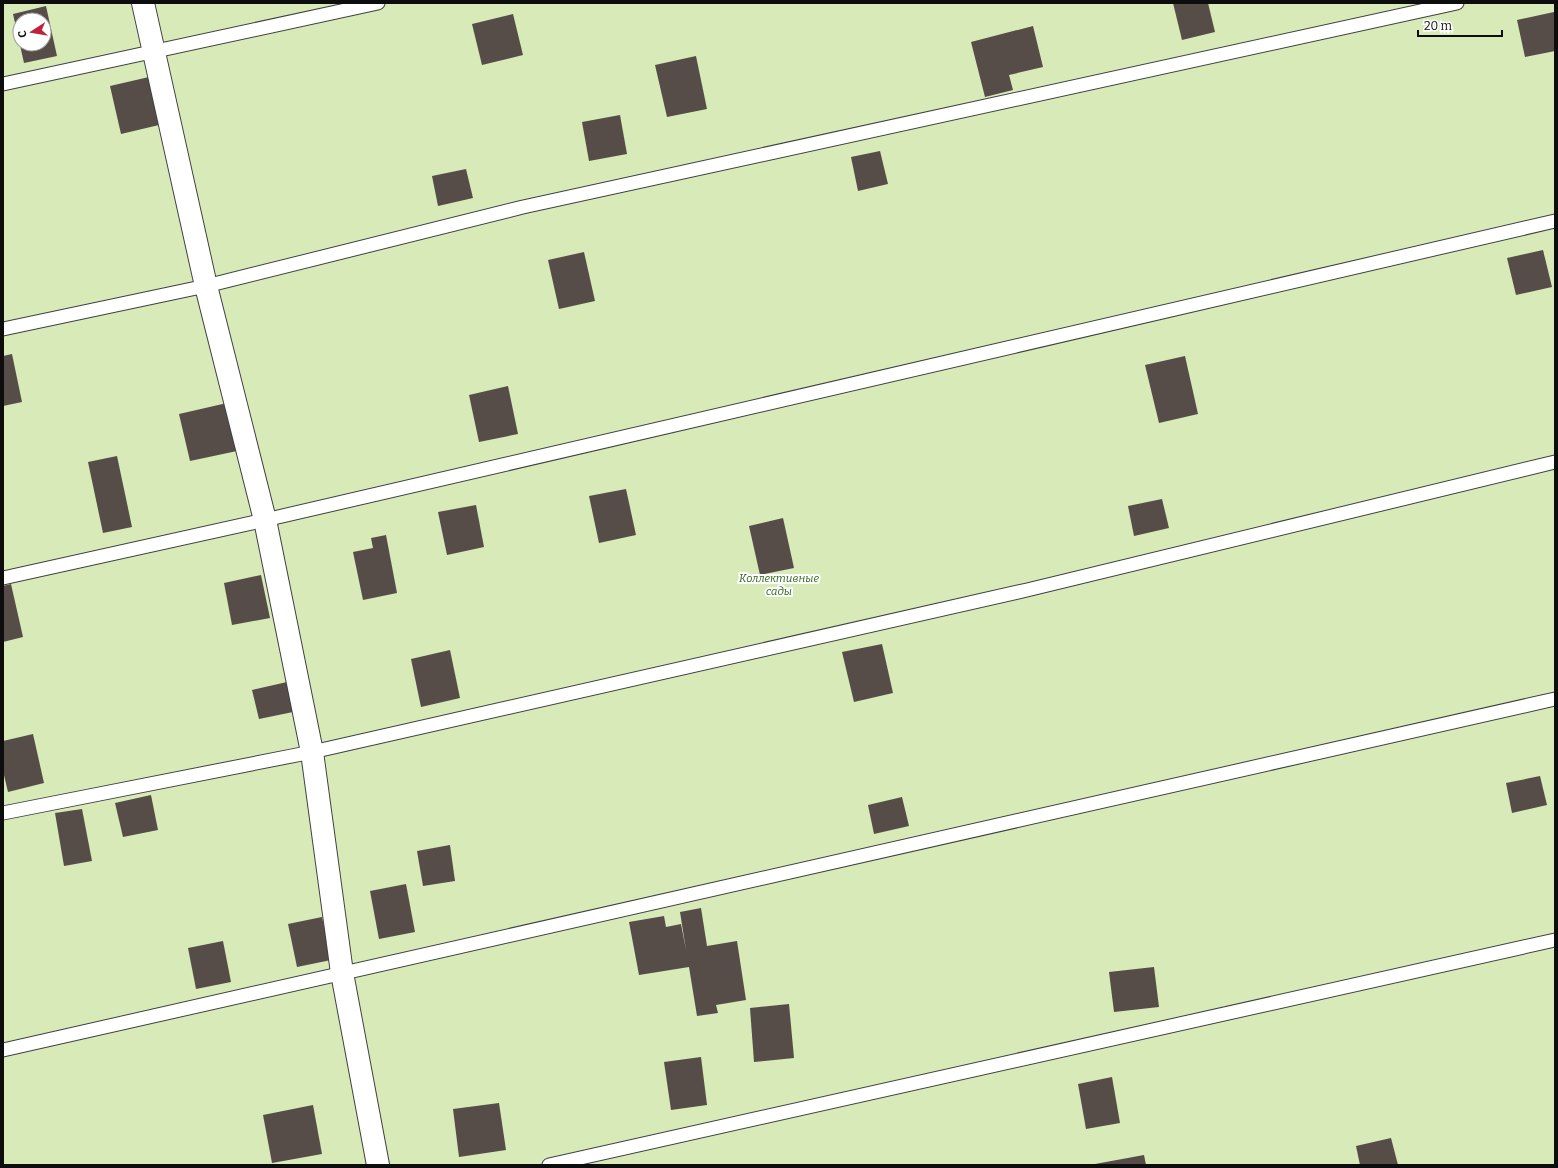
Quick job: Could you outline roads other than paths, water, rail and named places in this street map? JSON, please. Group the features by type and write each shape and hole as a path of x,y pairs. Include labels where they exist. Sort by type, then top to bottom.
{"street":[{"path":"143,3 206,286 265,520 312,752 342,973 378,1165"}],"lane":[{"path":"3,84 378,3"},
{"path":"3,329 206,286 523,207 1457,3"},
{"path":"3,578 265,520 1555,221"},
{"path":"3,813 312,752 1027,590 1555,462"},
{"path":"3,1050 1555,699"},
{"path":"549,1165 1555,940"}],"park label":[{"name":"Коллективные сады","path":"779,584"}]}
